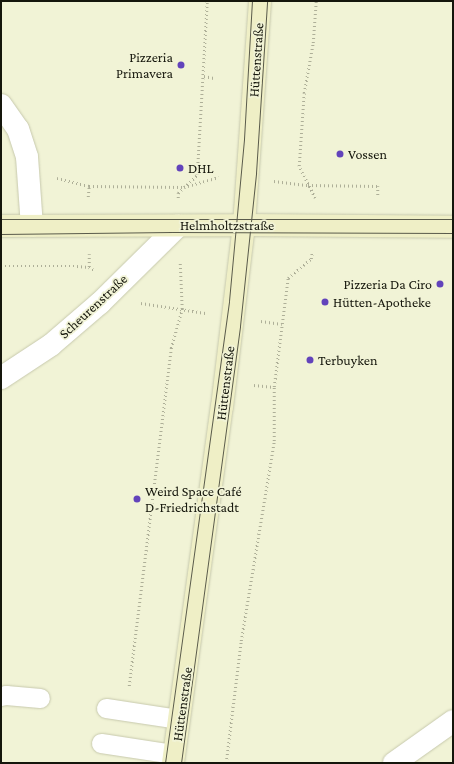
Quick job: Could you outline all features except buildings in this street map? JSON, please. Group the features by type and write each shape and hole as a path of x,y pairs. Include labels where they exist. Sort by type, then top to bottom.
{"main road":[{"name":"Hüttenstraße","path":"174,759 222,407 244,225 260,1"},
{"name":"Helmholtzstraße","path":"1,226 244,225 453,227"}],"street":[{"path":"1,105 18,129 27,157 32,226"},
{"name":"Scheurenstraße","path":"1,378 57,341 100,303 178,226"},
{"path":"394,763 453,721"}],"lane":[{"path":"1,696 6,695 40,698"},
{"path":"106,708 179,719"},
{"path":"101,743 174,759"}],"path":[{"path":"178,193 197,175 204,76 207,1"},
{"path":"315,198 299,166 304,93 313,43 316,1"},
{"path":"204,76 214,78"},
{"path":"54,178 89,186 184,187 219,177"},
{"path":"279,181 308,185 378,186 378,195"},
{"path":"88,192 89,186"},
{"path":"226,763 241,641 274,441 274,387 288,278 311,260 312,254"},
{"path":"89,256 89,267"},
{"path":"1,266 89,267 96,271"},
{"path":"126,711 171,348 182,310 182,285"},
{"path":"135,302 208,313"},
{"path":"261,321 282,324"},
{"path":"254,385 274,387"}],"tram line":[{"path":"165,763 229,301 244,139 252,1"},
{"path":"181,763 240,326 256,173 267,1"},
{"path":"1,219 453,219"},
{"path":"1,234 172,232 453,233"}],"place":[{"name":"Pizzeria Primavera","path":"181,65"},
{"name":"Vossen","path":"340,154"},
{"name":"DHL","path":"180,168"},
{"name":"Pizzeria Da Ciro","path":"440,284"},
{"name":"Hütten-Apotheke","path":"325,302"},
{"name":"Terbuyken","path":"310,360"},
{"name":"Weird Space Café D-Friedrichstadt","path":"137,499"}]}
